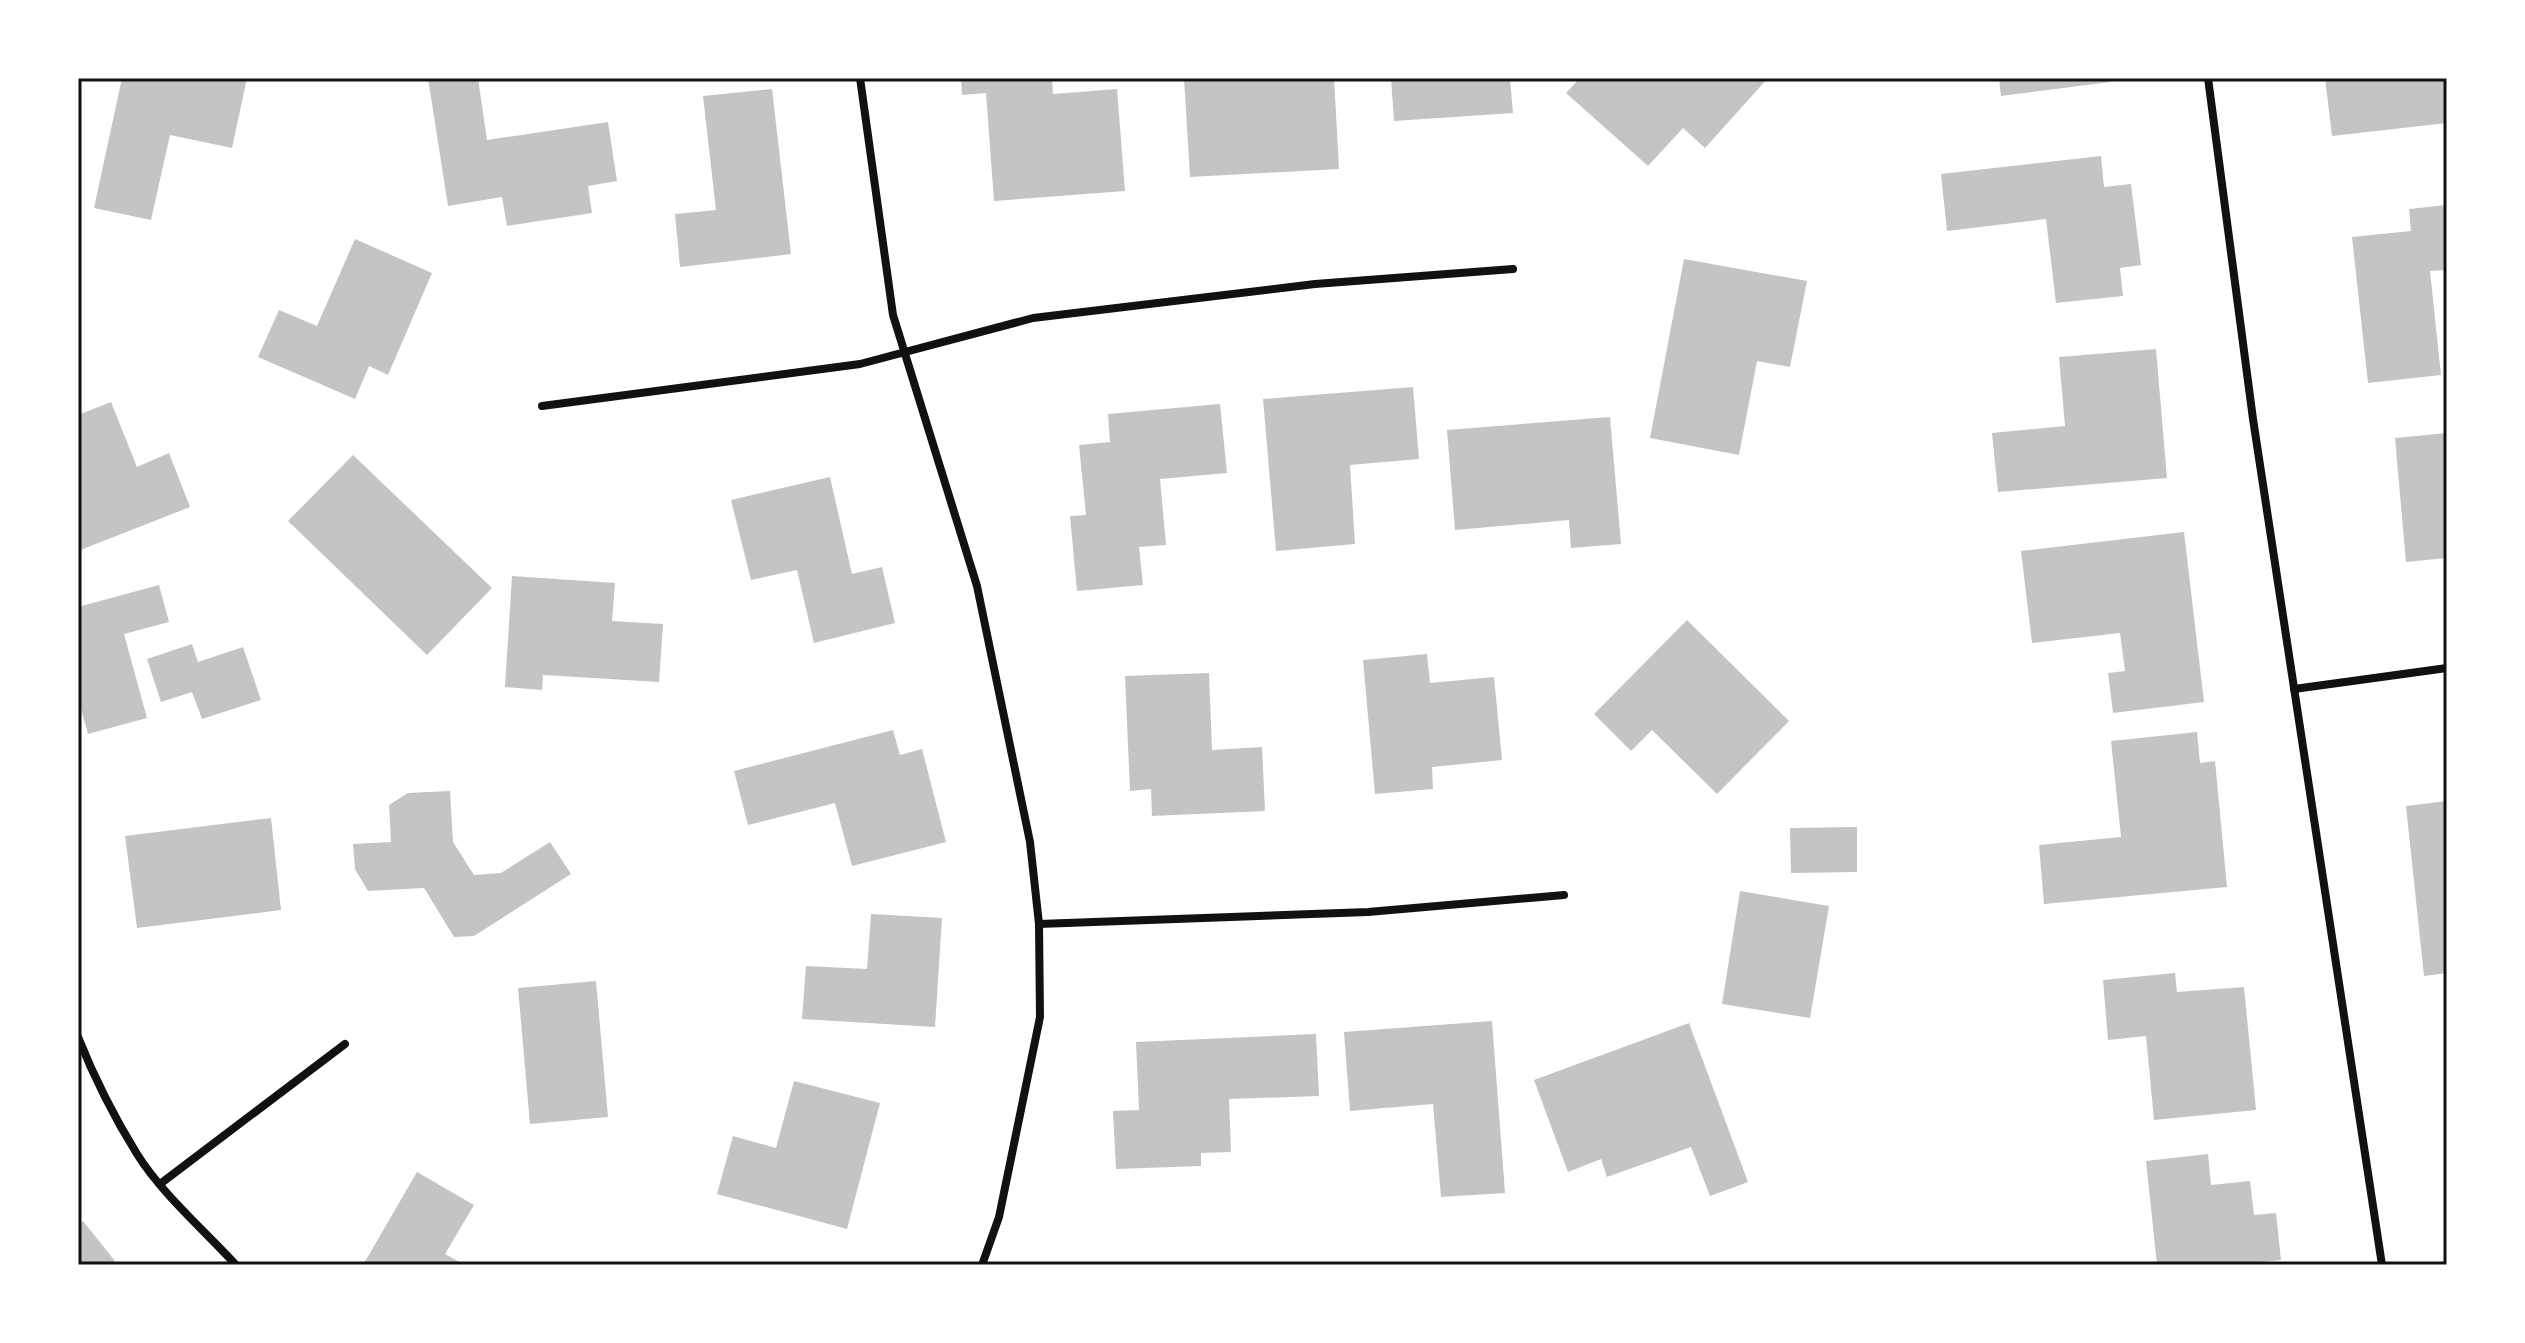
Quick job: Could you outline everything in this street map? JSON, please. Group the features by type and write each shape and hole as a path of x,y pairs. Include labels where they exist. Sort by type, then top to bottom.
{"street":[{"path":"860,78 893,315 977,586 1030,842 1039,924 1040,1017 999,1217 982,1265"},
{"path":"2208,78 2253,419 2382,1265"},
{"path":"542,406 860,364 1033,318 1315,284 1513,269"},
{"path":"2294,689 2447,668"},
{"path":"1039,924 1368,912 1564,895"},
{"path":"78,1037 89,1065 137,1155 236,1265"},
{"path":"160,1184 345,1044"}],"building":[{"path":"122,78 247,78 232,148 170,135 151,220 94,208"},
{"path":"428,78 478,78 487,140 608,122 617,181 588,186 592,213 507,226 502,197 448,206"},
{"path":"961,78 1052,78 1053,94 1117,89 1125,191 994,201 986,93 962,95"},
{"path":"1184,78 1241,78 1241,81 1334,78 1339,169 1190,177"},
{"path":"1391,78 1510,78 1513,113 1394,121"},
{"path":"1580,78 1768,78 1705,148 1683,128 1648,166 1566,93"},
{"path":"1999,78 2110,78 2110,82 2001,96"},
{"path":"2325,78 2447,78 2447,123 2332,136"},
{"path":"772,89 791,254 680,267 675,214 716,210 703,96"},
{"path":"2101,156 2104,187 2131,184 2141,265 2120,268 2123,296 2056,303 2046,219 1947,231 1941,174"},
{"path":"2447,205 2447,270 2430,271 2441,375 2368,383 2352,237 2411,231 2409,209"},
{"path":"355,239 432,273 388,375 369,366 355,399 258,357 279,310 317,326"},
{"path":"1684,259 1807,281 1790,367 1757,361 1739,455 1650,438"},
{"path":"2156,349 2167,478 1998,492 1992,433 2065,426 2059,357"},
{"path":"1413,387 1419,459 1350,465 1355,544 1276,551 1263,399"},
{"path":"111,402 137,467 169,453 190,507 78,551 78,415"},
{"path":"1220,404 1227,473 1160,479 1166,545 1139,547 1143,585 1077,591 1070,516 1086,515 1079,445 1110,442 1108,414"},
{"path":"1610,417 1621,544 1571,548 1569,520 1455,530 1447,430"},
{"path":"2447,433 2447,558 2406,562 2395,438"},
{"path":"353,455 492,588 427,655 288,521"},
{"path":"830,477 852,574 882,567 895,623 814,643 797,570 751,580 731,500"},
{"path":"2184,532 2204,702 2113,713 2108,673 2125,671 2120,633 2032,643 2021,551"},
{"path":"512,576 615,583 612,621 663,624 659,682 543,675 542,690 505,687"},
{"path":"159,585 169,622 124,634 147,718 88,734 78,698 78,607"},
{"path":"1687,620 1789,721 1717,794 1652,730 1631,751 1594,714"},
{"path":"192,644 198,662 243,647 261,700 202,719 192,692 161,702 147,659"},
{"path":"1427,654 1430,683 1494,677 1502,760 1432,767 1433,789 1375,794 1363,660"},
{"path":"1209,673 1212,750 1262,747 1265,811 1152,816 1151,789 1130,791 1125,676"},
{"path":"893,730 900,755 922,749 946,842 852,866 835,803 748,825 734,771"},
{"path":"2197,732 2200,763 2215,761 2227,887 2044,904 2039,845 2121,837 2111,741"},
{"path":"450,791 453,842 474,875 501,873 550,842 571,874 474,936 454,937 424,888 368,891 355,869 353,844 391,842 389,805 408,793"},
{"path":"2447,801 2447,973 2424,976 2406,806"},
{"path":"271,818 281,910 137,928 125,836"},
{"path":"1857,827 1857,872 1791,873 1790,828"},
{"path":"1740,891 1829,906 1810,1018 1722,1004"},
{"path":"871,914 942,918 935,1027 802,1019 806,966 867,969"},
{"path":"2175,973 2177,992 2244,987 2256,1110 2154,1120 2146,1036 2108,1040 2103,980"},
{"path":"596,981 608,1117 530,1124 518,988"},
{"path":"1492,1021 1505,1193 1441,1197 1433,1104 1350,1111 1344,1032"},
{"path":"1689,1023 1748,1182 1710,1196 1691,1147 1607,1177 1601,1159 1568,1172 1534,1080"},
{"path":"1316,1034 1319,1096 1229,1099 1231,1152 1201,1153 1201,1166 1116,1169 1113,1111 1139,1110 1136,1042"},
{"path":"794,1081 880,1103 847,1229 717,1194 733,1136 776,1148"},
{"path":"2208,1154 2211,1185 2250,1181 2254,1215 2276,1213 2281,1260 2251,1265 2157,1265 2146,1161"},
{"path":"417,1172 474,1205 445,1254 465,1265 363,1265"},
{"path":"83,1221 115,1261 110,1265 78,1265 78,1225"}]}
